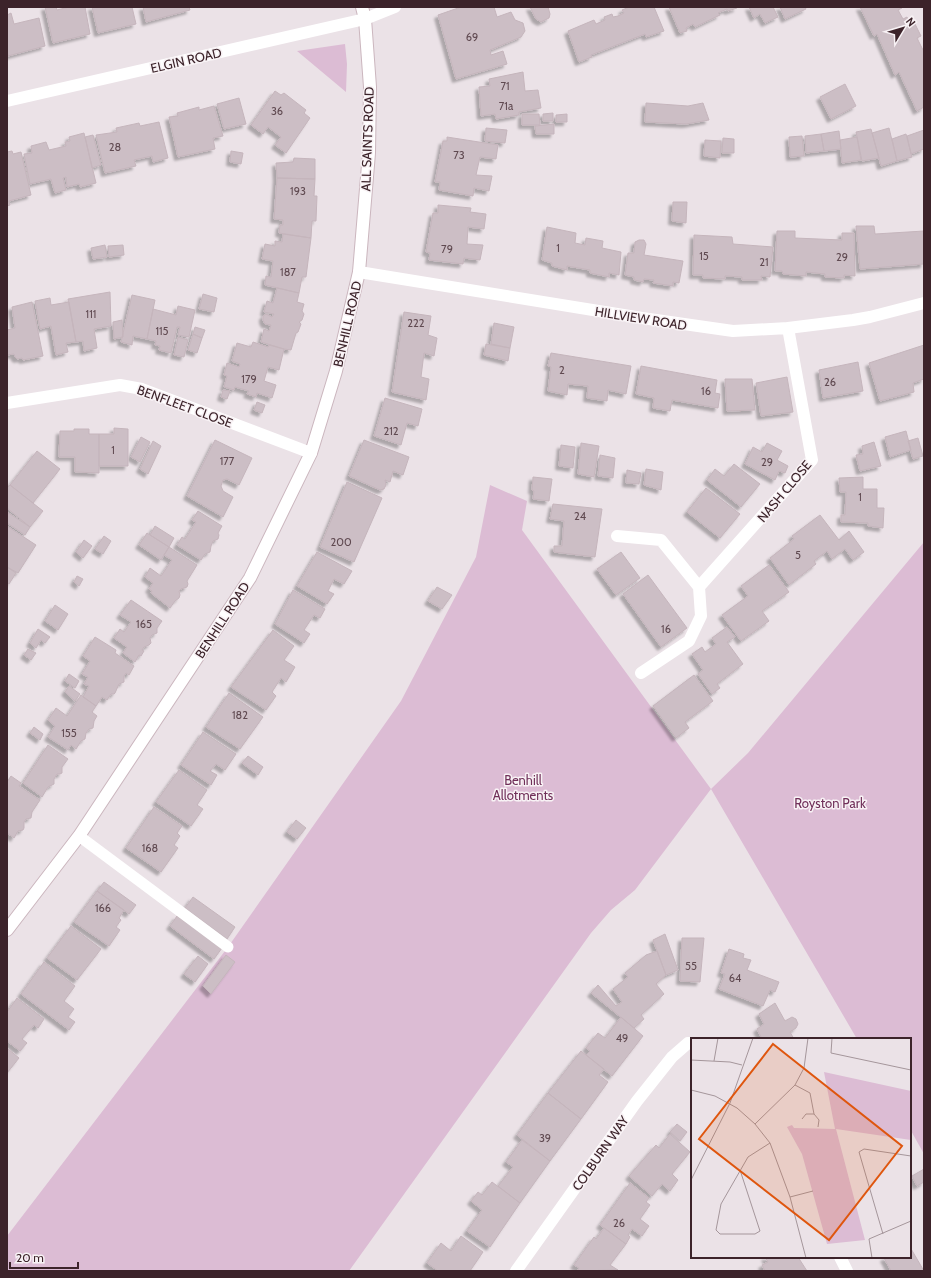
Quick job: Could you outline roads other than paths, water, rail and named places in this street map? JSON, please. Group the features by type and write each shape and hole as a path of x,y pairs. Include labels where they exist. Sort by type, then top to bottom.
{"street":[{"name":"ELGIN ROAD","path":"7,101 364,13 395,7"},
{"name":"ALL SAINTS ROAD","path":"359,272 369,153 370,87 364,13"},
{"name":"HILLVIEW ROAD","path":"359,272 733,331 788,328 870,317 924,303"},
{"name":"BENHILL ROAD","path":"7,930 79,836 250,578 311,453 336,371 359,272"},
{"name":"NASH CLOSE","path":"700,587 812,460 788,328"},
{"name":"BENFLEET CLOSE","path":"7,403 120,385 142,389 311,453"},
{"path":"617,536 661,540 700,587 700,616 689,641 641,673"},
{"name":"COLBURN WAY","path":"516,1271 637,1101 672,1057 688,1043 691,1042"},
{"path":"841,1258 848,1271"}],"lane":[{"path":"79,836 228,947"}],"park label":[{"name":"Benhill Allotments","path":"523,788"},
{"name":"Royston Park","path":"830,803"}]}
